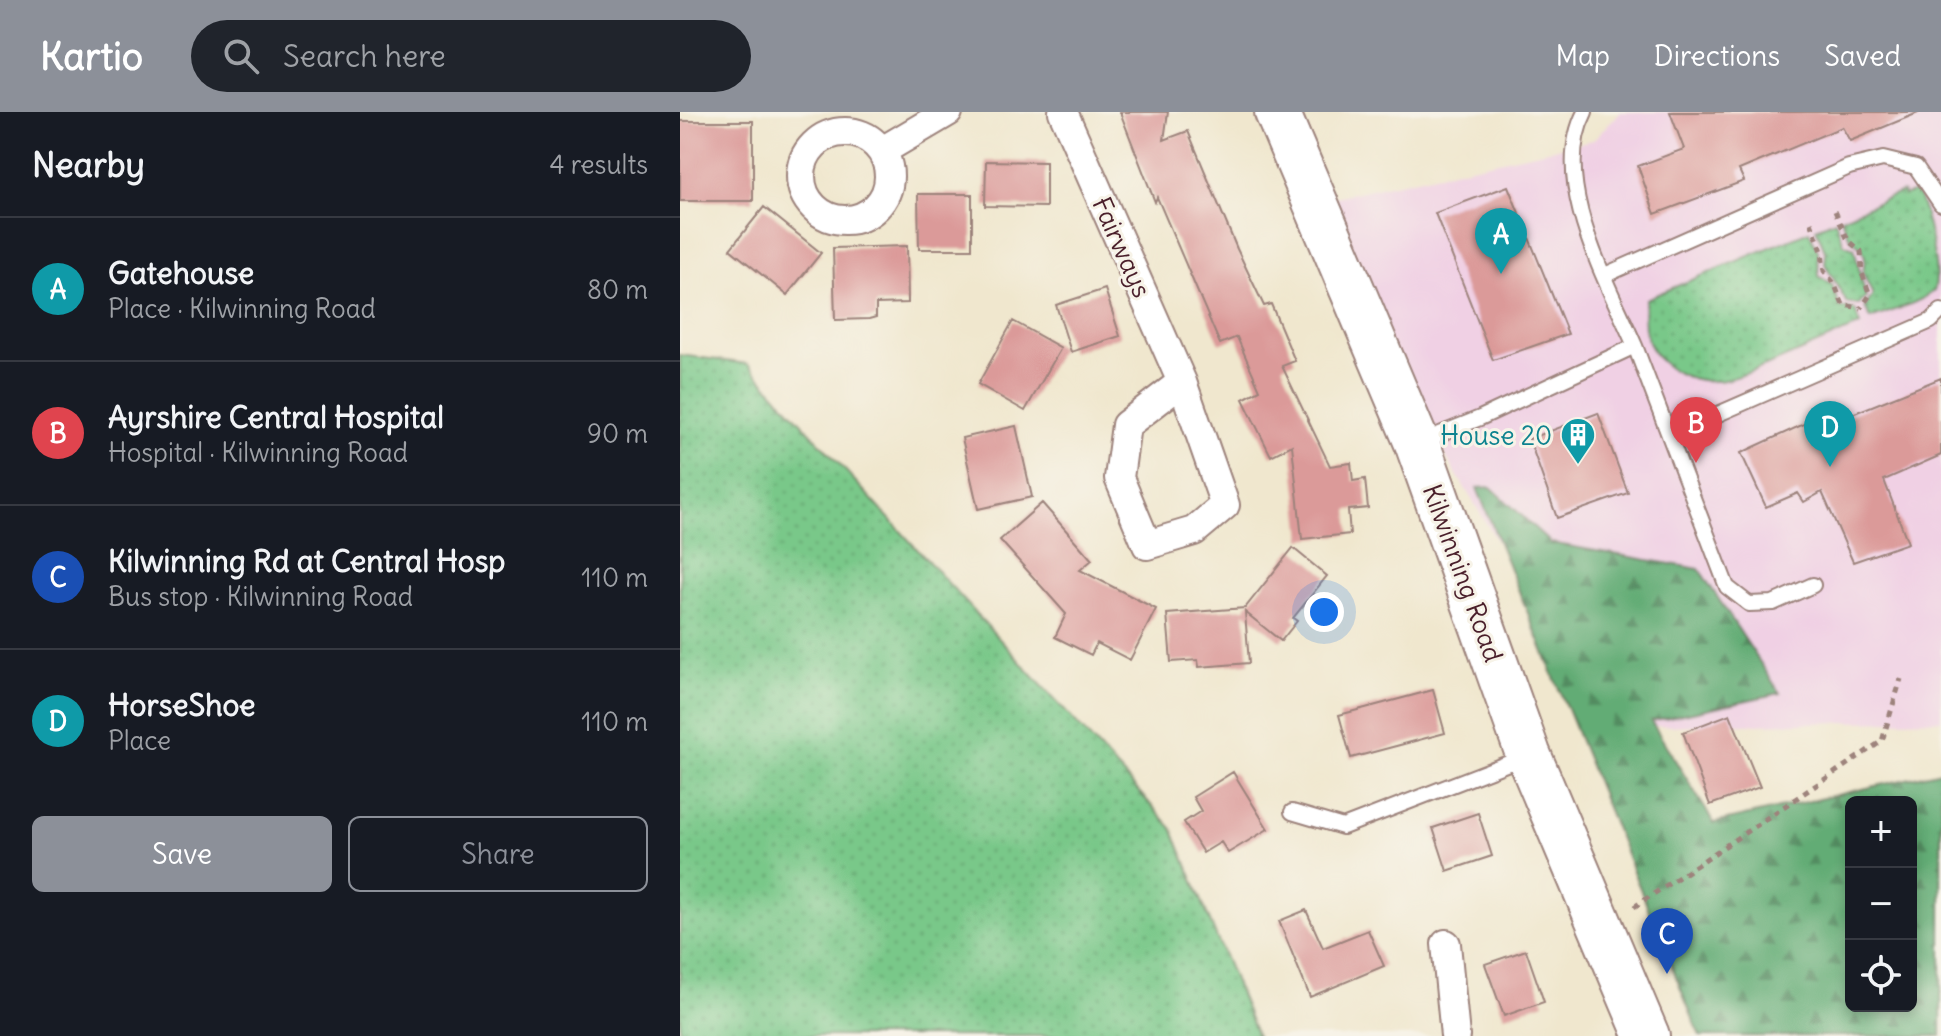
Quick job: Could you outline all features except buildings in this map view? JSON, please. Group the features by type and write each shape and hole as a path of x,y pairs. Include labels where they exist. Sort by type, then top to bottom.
{"main road":[{"name":"Kilwinning Road","path":"1277,112 1417,443 1528,754 1647,1036"}],"street":[{"path":"882,151 948,112"},
{"name":"Fairways","path":"1063,112 1182,382 1225,505 1194,531 1147,545 1119,478 1126,425 1182,382"},
{"path":"1446,944 1455,1036"}],"lane":[{"path":"1585,112 1576,131 1574,176 1578,204 1727,587 1749,604 1773,603 1813,585"},
{"path":"1605,275 1849,167 1883,159 1916,167 1941,204"},
{"path":"1670,435 1931,321 1941,311"},
{"path":"1417,443 1480,418 1635,346"},
{"path":"1292,812 1343,827 1528,754"}],"path":[{"path":"1811,222 1822,251 1824,271 1834,283 1843,305 1861,308 1870,295 1862,273 1861,251 1848,240 1835,211"},
{"path":"1634,907 1882,741 1901,679"}],"shaded area":[{"path":"1620,112 1941,112 1941,720 1609,727 1295,206 1593,140"}],"green space":[{"path":"1917,191 1934,257 1934,291 1871,319 1865,307 1873,295 1863,273 1865,257 1862,248 1850,238 1841,218 1902,192 1904,196"},
{"path":"1835,220 1844,244 1854,248 1866,297 1859,305 1847,303 1825,264 1826,253 1816,228"},
{"path":"1809,231 1818,251 1819,276 1832,285 1840,308 1855,310 1860,325 1765,366 1717,381 1681,374 1655,355 1646,332 1646,299"},
{"path":"680,355 748,364 1172,828 1257,1036 680,1036"},
{"path":"1491,487 1551,543 1699,569 1780,693 1651,721 1714,823 1941,771 1941,1036 1700,1036 1477,488"}],"place":[{"name":"Gatehouse","path":"1501,274"},
{"name":"Ayrshire Central Hospital","path":"1696,463"},
{"name":"House 20","path":"1578,466"},
{"name":"HorseShoe","path":"1830,467"},
{"name":"Kilwinning Rd at Central Hosp","path":"1667,974"}]}
